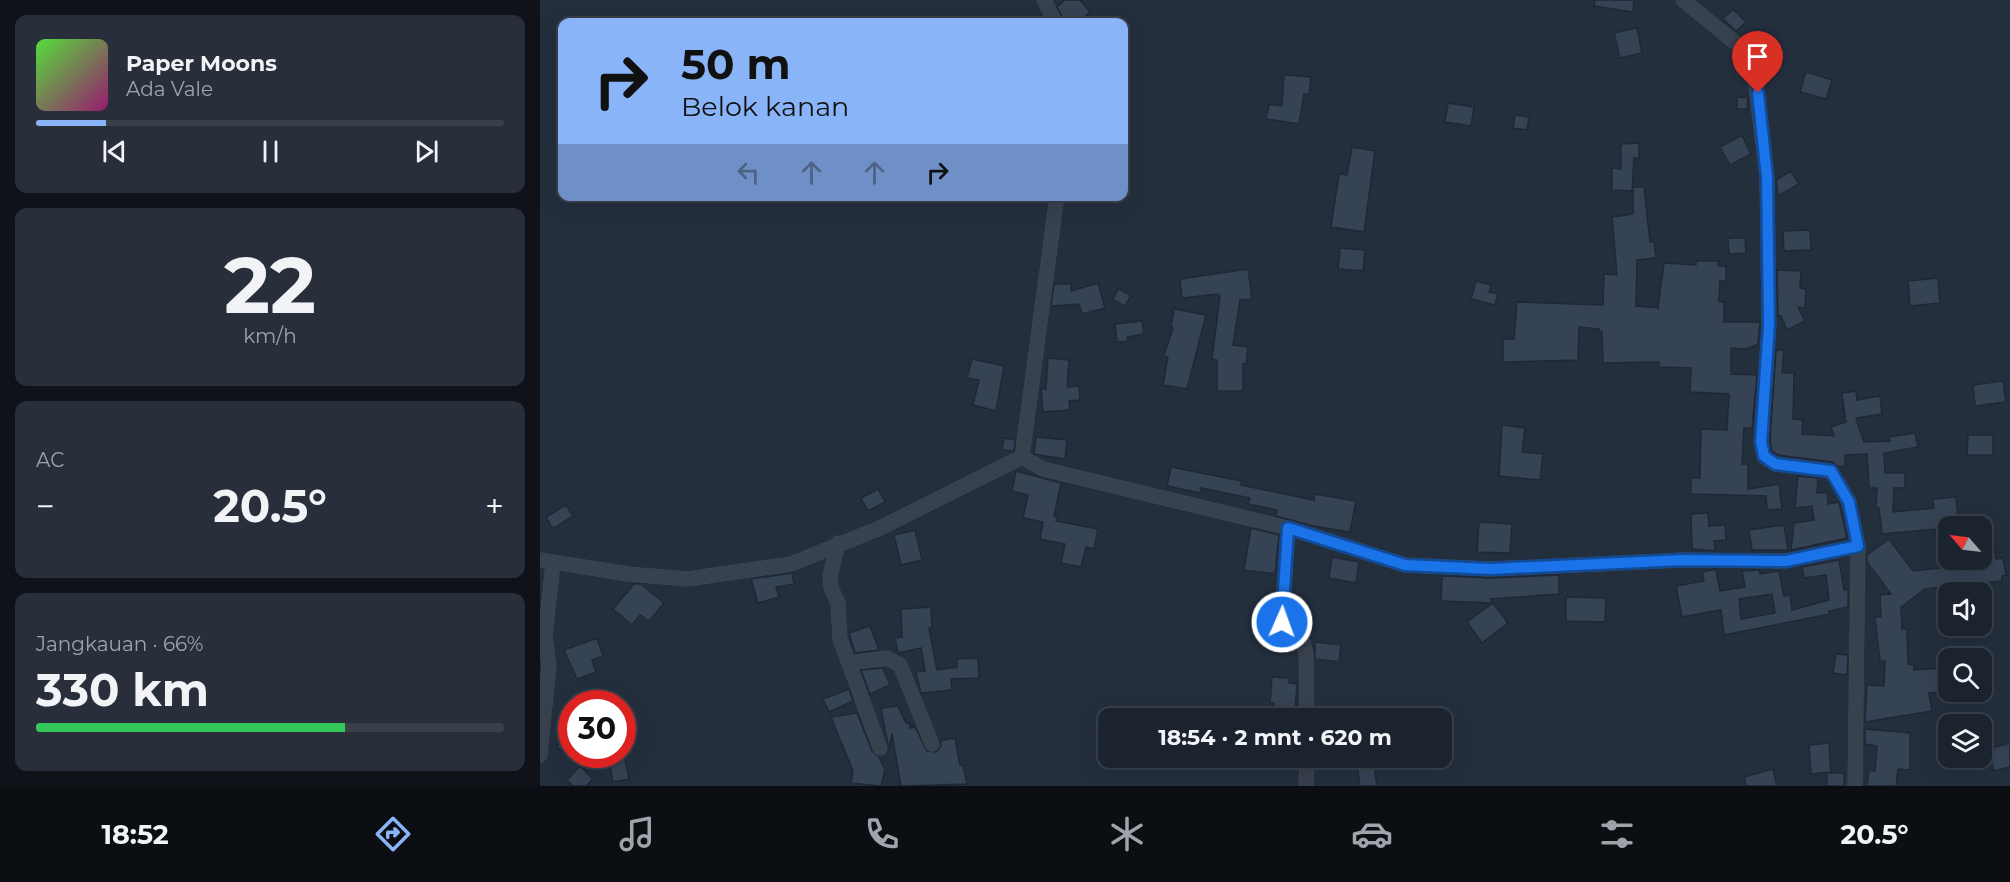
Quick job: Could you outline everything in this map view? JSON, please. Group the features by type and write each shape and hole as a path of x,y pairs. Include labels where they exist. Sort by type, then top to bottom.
{"street":[{"path":"1044,0 1053,18"},
{"path":"1683,0 1738,45 1753,64 1767,177 1769,325 1761,442 1764,456 1775,464 1831,471 1849,502 1858,546 1856,786"},
{"path":"1022,457 1057,201"},
{"path":"1022,457 1043,469 1288,528 1405,565 1490,569 1683,560 1786,561 1858,546"},
{"path":"540,755 549,664 545,636 546,562 628,574 687,579 791,564 838,543 880,528 1022,457"},
{"path":"1288,528 1282,622 1285,632 1303,642 1306,654 1307,708"},
{"path":"838,543 830,576 831,588 838,603 840,639 880,748"},
{"path":"849,663 887,658 900,665 932,744"},
{"path":"1306,786 1307,768"}],"building":[{"path":"1065,0 1080,0 1090,12 1083,18 1063,18 1057,7"},
{"path":"1595,0 1634,0 1633,12 1594,6"},
{"path":"1733,9 1746,22 1736,31 1723,19"},
{"path":"1637,28 1642,53 1620,58 1614,33"},
{"path":"1806,72 1832,80 1826,99 1800,92"},
{"path":"1284,75 1311,77 1309,94 1304,94 1299,124 1266,119 1269,104 1282,106"},
{"path":"1737,97 1748,98 1747,109 1737,109"},
{"path":"1448,103 1474,107 1471,126 1445,122"},
{"path":"1515,115 1529,117 1527,130 1513,128"},
{"path":"1742,135 1751,154 1730,165 1720,147"},
{"path":"1639,143 1639,158 1634,158 1632,191 1612,190 1612,168 1621,169 1621,144"},
{"path":"1352,147 1375,151 1364,232 1331,227 1339,174 1347,175"},
{"path":"1791,171 1799,184 1778,196 1776,180"},
{"path":"1633,187 1644,187 1650,242 1654,242 1656,258 1637,260 1636,306 1658,308 1664,263 1696,265 1696,261 1718,261 1718,266 1726,266 1726,281 1720,281 1719,302 1724,302 1724,322 1760,322 1758,344 1747,349 1731,348 1731,374 1757,375 1752,428 1744,428 1742,464 1748,464 1748,489 1779,484 1782,509 1767,510 1766,496 1691,494 1691,478 1700,478 1701,429 1727,430 1729,394 1690,392 1691,368 1659,367 1659,362 1603,363 1602,332 1599,332 1599,329 1579,327 1578,360 1503,362 1503,339 1514,339 1517,302 1603,305 1604,274 1617,275 1612,217 1633,214"},
{"path":"1810,230 1811,250 1784,251 1783,231"},
{"path":"1728,238 1745,238 1746,253 1729,254"},
{"path":"1340,248 1365,250 1363,271 1338,269"},
{"path":"1248,269 1252,299 1240,300 1233,345 1248,347 1246,364 1243,364 1243,391 1217,391 1217,360 1212,359 1220,296 1218,294 1182,298 1180,279"},
{"path":"1777,270 1801,271 1800,288 1806,289 1805,308 1798,307 1805,321 1787,330 1781,316 1778,316"},
{"path":"1938,278 1940,303 1910,306 1908,281"},
{"path":"1476,281 1491,285 1489,292 1498,294 1495,305 1471,299"},
{"path":"1098,283 1105,308 1082,314 1079,304 1051,306 1054,284 1071,284 1071,291"},
{"path":"1118,289 1131,295 1125,306 1113,300"},
{"path":"1174,309 1206,315 1187,389 1163,385 1168,357 1164,355 1173,328 1171,327"},
{"path":"1142,321 1144,334 1127,337 1128,341 1117,342 1115,324"},
{"path":"1776,350 1784,350 1782,373 1794,373 1793,419 1803,420 1802,434 1834,436 1831,427 1846,422 1842,393 1856,391 1857,400 1880,396 1882,414 1856,418 1864,442 1890,441 1889,437 1915,433 1918,447 1884,453 1885,473 1905,473 1905,488 1894,488 1893,512 1934,508 1933,499 1956,497 1958,516 1938,516 1938,548 1936,529 1882,534 1879,508 1876,508 1877,488 1869,488 1867,454 1845,455 1845,466 1839,467 1832,462 1778,455 1772,451 1770,441"},
{"path":"1048,358 1069,360 1067,387 1079,386 1080,400 1069,401 1070,410 1043,412 1041,389 1046,389"},
{"path":"972,359 1004,366 996,411 973,405 979,380 967,378"},
{"path":"2003,381 2006,402 1975,406 1973,385"},
{"path":"1502,425 1525,428 1522,452 1543,454 1540,480 1499,476"},
{"path":"1968,435 1993,435 1993,455 1967,455"},
{"path":"1036,437 1067,440 1065,459 1034,454"},
{"path":"1004,438 1015,440 1014,451 1002,450"},
{"path":"1171,467 1242,481 1241,485 1314,500 1315,494 1356,501 1350,532 1313,526 1276,516 1277,510 1248,504 1250,498 1201,488 1200,493 1167,486"},
{"path":"1016,471 1061,483 1054,516 1057,517 1056,521 1098,529 1094,549 1086,547 1081,567 1061,563 1065,544 1040,539 1043,522 1023,518 1028,495 1012,491"},
{"path":"1798,476 1818,478 1817,493 1827,492 1828,504 1839,502 1847,538 1791,550 1794,523 1814,520 1812,506 1795,508"},
{"path":"878,489 885,502 868,511 861,498"},
{"path":"566,505 573,516 553,529 546,517"},
{"path":"1708,513 1709,526 1725,525 1726,540 1714,541 1715,551 1692,549 1691,514"},
{"path":"1479,522 1512,524 1510,553 1477,552"},
{"path":"1784,525 1788,550 1752,550 1749,530"},
{"path":"1251,528 1279,535 1275,574 1244,570"},
{"path":"915,530 922,560 901,565 894,535"},
{"path":"1889,539 1913,571 1938,568 1992,570 1992,546 1994,546 1996,559 2003,558 2006,575 2002,576 2002,581 1992,582 1938,582 1938,588 1925,589 1901,607 1902,629 1907,629 1908,664 1914,665 1914,670 1938,668 1938,692 1929,693 1932,711 1865,722 1867,685 1884,686 1885,661 1880,661 1875,617 1881,617 1880,595 1891,594 1867,562 1867,555"},
{"path":"1332,557 1359,562 1356,583 1329,578"},
{"path":"1839,560 1844,590 1848,589 1848,607 1829,611 1830,614 1724,635 1721,610 1682,617 1676,586 1704,581 1702,572 1716,569 1720,591 1745,587 1742,571 1759,570 1760,574 1779,571 1784,596 1790,595 1792,610 1829,600 1826,575 1804,578 1802,567","holes":["1772,594 1775,613 1741,619 1739,599"]},
{"path":"792,573 794,584 776,587 779,597 758,603 751,579"},
{"path":"1559,575 1559,594 1490,599 1493,603 1441,601 1442,576 1490,578"},
{"path":"634,584 641,584 664,603 649,621 640,615 632,625 613,609"},
{"path":"1566,597 1606,598 1605,622 1566,621"},
{"path":"1493,603 1508,623 1482,643 1467,622"},
{"path":"931,607 932,628 929,628 937,670 957,667 957,659 978,658 979,678 951,679 952,690 921,693 916,672 925,671 921,648 898,653 895,638 902,637 901,609"},
{"path":"870,626 879,650 855,653 849,633"},
{"path":"597,638 603,656 592,660 596,672 577,679 564,650"},
{"path":"1315,642 1341,645 1339,662 1315,659"},
{"path":"1836,654 1848,655 1847,675 1833,673"},
{"path":"883,668 890,685 870,694 861,670"},
{"path":"1272,677 1290,678 1289,683 1297,684 1295,708 1273,708 1274,703 1270,703"},
{"path":"849,689 853,701 829,712 823,699"},
{"path":"898,706 906,723 909,722 910,728 915,727 927,751 936,752 941,746 940,741 955,738 960,765 963,765 967,784 901,786 892,734 889,750 881,708"},
{"path":"857,713 872,751 879,757 885,770 881,786 851,783 853,771 831,717"},
{"path":"1865,729 1910,733 1910,770 1898,769 1896,786 1867,786 1869,770 1875,771 1877,746 1865,744"},
{"path":"1829,743 1831,772 1811,774 1809,745"},
{"path":"2010,743 2010,767 1994,771 1992,748"},
{"path":"578,768 582,768 593,779 586,786 573,786 567,780"},
{"path":"610,768 627,768 629,779 613,782"},
{"path":"1357,768 1375,768 1377,786 1360,786"},
{"path":"1773,769 1777,786 1746,786 1744,777"},
{"path":"1827,773 1844,773 1844,786 1827,786"}],"route":[{"path":"1282,622 1288,528 1405,565 1490,569 1683,560 1786,561 1858,546 1849,502 1839,481 1831,471 1775,464 1764,456 1761,442 1769,325 1767,177 1758,93"}]}
